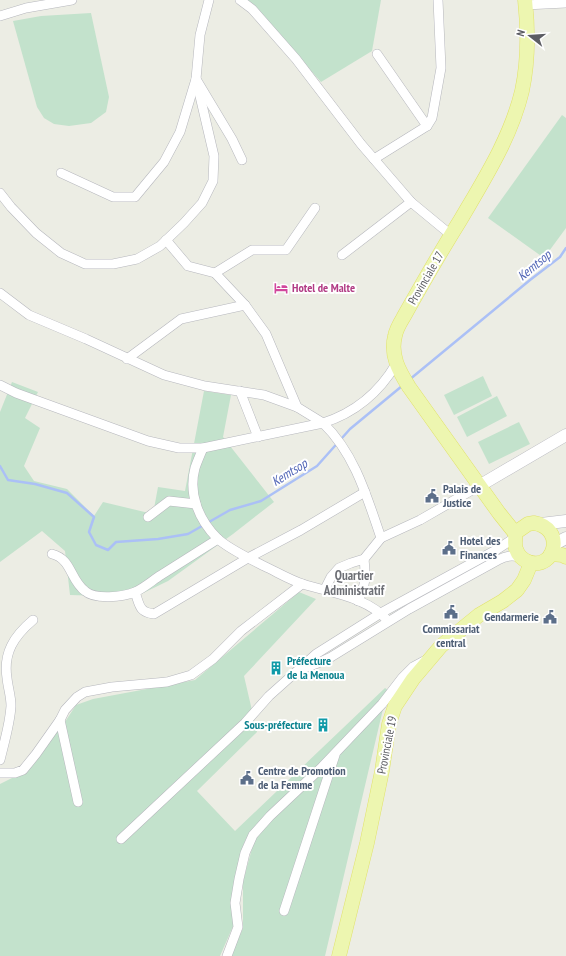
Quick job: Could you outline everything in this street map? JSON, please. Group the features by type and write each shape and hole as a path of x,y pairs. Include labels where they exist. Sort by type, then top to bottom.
{"main road":[{"name":"Provinciale 17","path":"402,376 394,350 395,335 406,312 488,173 518,106 525,74 532,2"},
{"path":"402,376 515,535 515,547 526,560 542,561 557,545"},
{"path":"479,486 566,435"},
{"path":"515,535 528,524 566,521"},
{"path":"541,524 551,531 562,555 566,557"},
{"name":"Provinciale 19","path":"339,956 367,843 382,771 389,724 395,706 404,692 441,646 456,633 517,590 524,580 526,560"}],"street":[{"path":"0,16 26,8 72,0"},
{"path":"61,173 114,197 135,197 164,162 180,132 196,79 200,35 209,0"},
{"path":"240,0 252,10 296,59 374,159 411,202 451,235"},
{"path":"374,159 427,126 432,118 441,68 438,0"},
{"path":"532,2 566,3"},
{"path":"377,54 427,126"},
{"path":"196,79 232,139 242,160"},
{"path":"0,193 36,233 61,253 85,264 113,264 137,259 160,246 202,203 213,181 214,156 196,79"},
{"path":"342,255 411,202"},
{"path":"215,273 252,250 286,250 315,208"},
{"path":"166,240 188,266 215,273 245,305 266,334 297,407"},
{"path":"0,293 29,315 86,339 168,377 205,386 264,395 297,407 323,423 335,435 350,460 365,492 381,538"},
{"path":"127,358 181,319 245,305"},
{"path":"0,384 16,393 148,441 179,448 202,448 323,423 339,418 351,412 388,379 402,376"},
{"path":"240,391 258,437"},
{"path":"202,448 195,469 193,485 196,504 204,521 218,539 248,558 302,584 325,589 358,601 381,613 388,621"},
{"path":"325,589 331,577 339,568 364,559 381,538 420,520 479,486"},
{"path":"135,592 140,607 145,613 154,614 248,558 301,530 365,492"},
{"path":"148,517 169,501 196,504"},
{"path":"121,839 316,654 381,613 496,550 515,535"},
{"path":"52,554 62,558 71,570 76,581 85,592 97,597 111,597 135,592 218,539"},
{"path":"300,669 331,657 388,621 505,556 512,555 526,560"},
{"path":"358,601 364,589 366,576 364,559"},
{"path":"0,773 15,773 23,770 60,720 71,702 85,692 112,687 167,682 191,675 213,659 241,631 302,584"},
{"path":"0,760 4,720 11,697 5,665 15,638 22,629 33,620"},
{"path":"227,956 238,927 235,903 245,853 253,834 382,704 413,666 432,656"},
{"path":"60,720 78,802"},
{"path":"284,911 336,752"}],"green space":[{"path":"248,0 381,0 372,51 321,82"},
{"path":"91,13 109,97 106,112 91,123 69,126 54,124 44,118 37,107 13,21 41,16"},
{"path":"562,115 566,118 566,228 544,258 488,218"},
{"path":"483,376 492,396 454,415 444,395"},
{"path":"12,382 38,392 25,418 40,428 24,466 34,481 67,489 94,516 103,502 153,514 158,487 185,491 204,391 231,395 223,437 274,502 168,581 135,597 70,595 65,551 42,531 0,562 0,412"},
{"path":"497,396 507,416 467,437 457,417"},
{"path":"519,422 530,444 489,464 478,442"},
{"path":"299,592 316,599 244,676 257,732 197,791 235,831 385,688 394,694 383,709 325,956 231,956 243,928 243,881 253,845 246,839 243,846 231,902 234,924 220,956 0,956 0,784 24,772 63,725 76,705 93,699 195,680"}],"waterway":[{"name":"Kemtsop","path":"409,380 560,257 566,248"},
{"name":"Kemtsop","path":"0,466 8,480 35,484 67,493 94,517 89,532 96,545 108,550 116,542 158,539 188,534 230,510 261,501 317,466 350,429 402,386"}],"place":[{"name":"Hotel de Malte","path":"281,288"},
{"name":"Palais de Justice","path":"432,496"},
{"name":"Hotel des Finances","path":"449,548"},
{"name":"Commissariat central","path":"451,612"},
{"name":"Gendarmerie","path":"550,617"},
{"name":"Préfecture de la Menoua","path":"276,668"},
{"name":"Sous-préfecture","path":"323,725"},
{"name":"Centre de Promotion de la Femme","path":"247,778"}],"district":[{"name":"Quartier Administratif","path":"354,582"}]}
